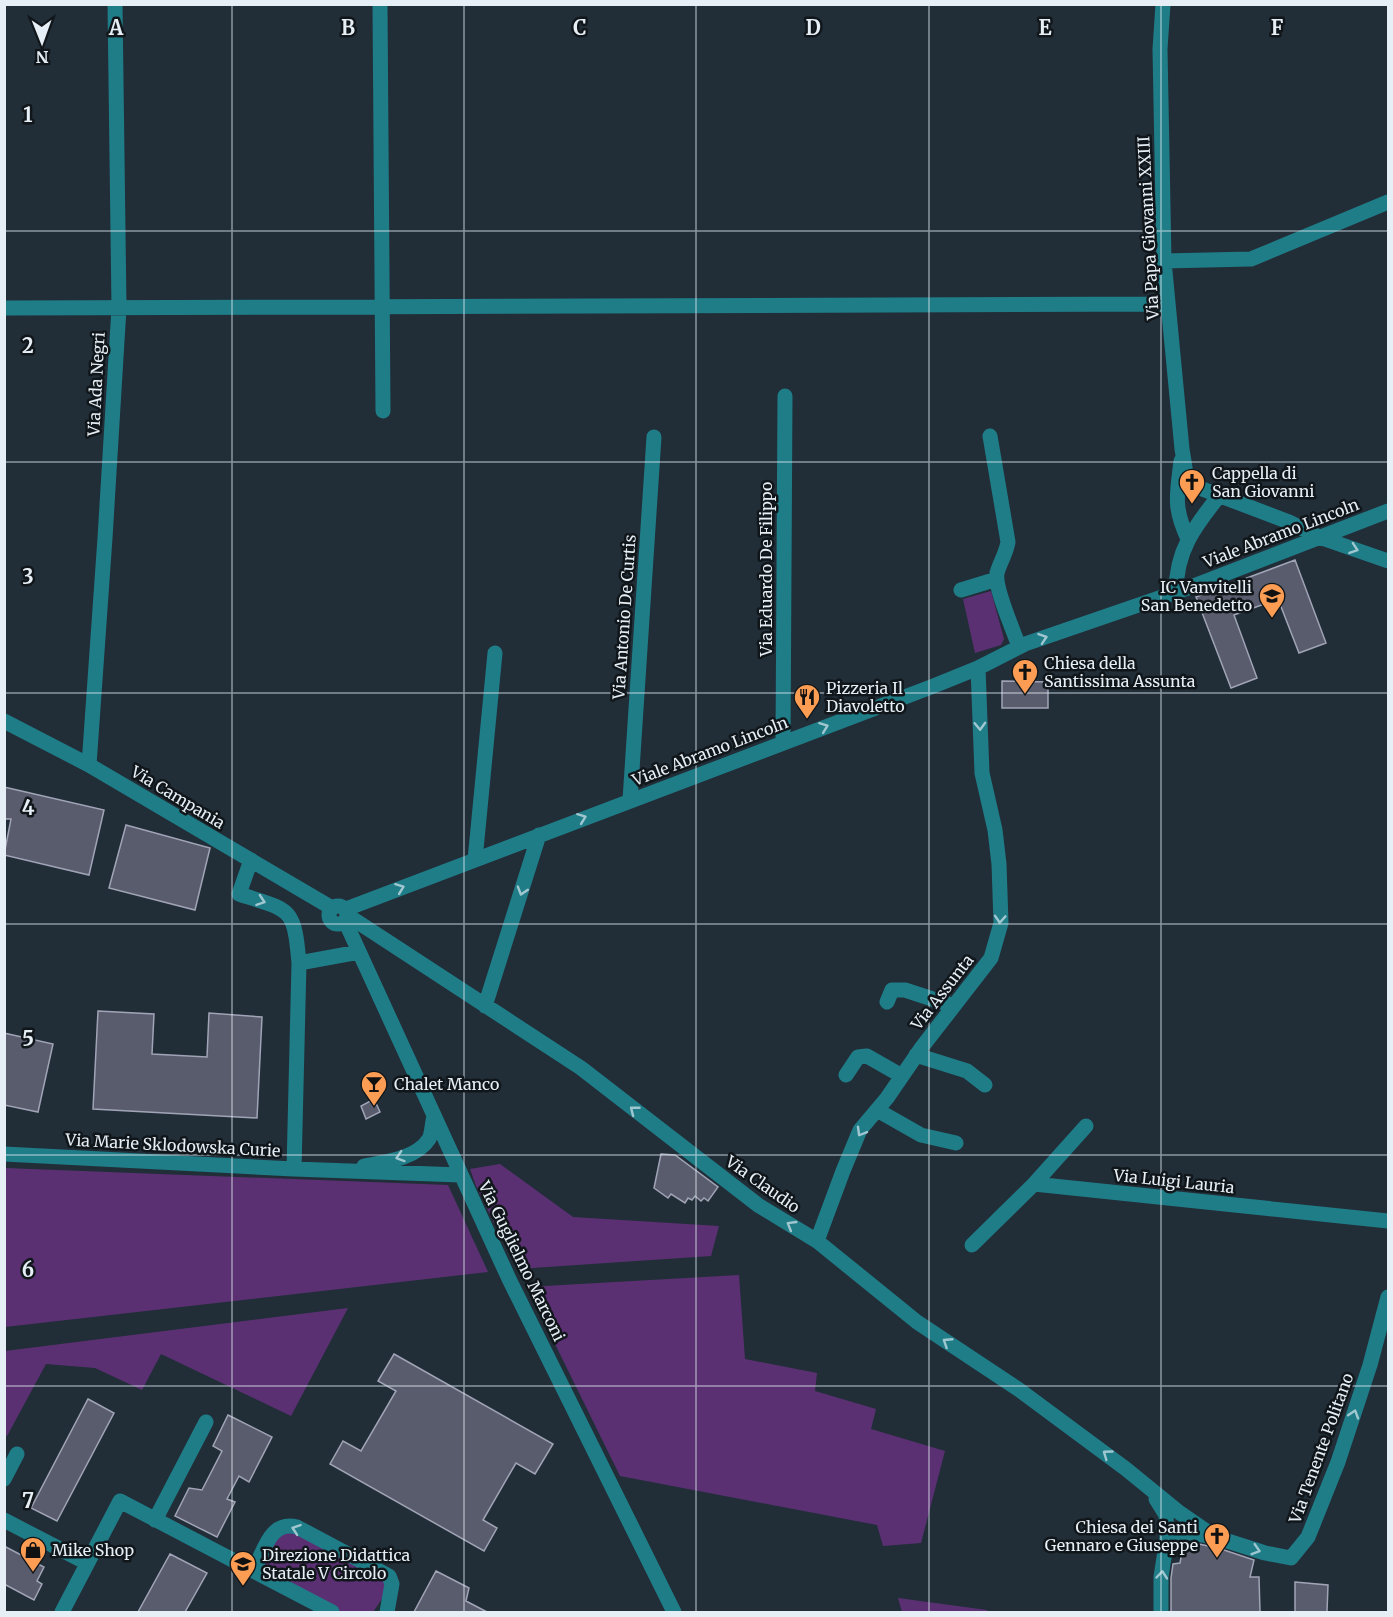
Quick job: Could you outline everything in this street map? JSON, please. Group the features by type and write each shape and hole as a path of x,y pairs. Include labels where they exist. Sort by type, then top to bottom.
{"street":[{"name":"Via Ada Negri","path":"89,765 101,607 118,308 115,4"},
{"path":"380,4 383,411"},
{"name":"Via Papa Giovanni XXIII","path":"1163,4 1160,49 1164,261 1186,474 1197,487 1280,519 1319,537 1389,561"},
{"path":"1164,261 1251,259 1389,202"},
{"path":"4,308 1168,304"},
{"name":"Via Eduardo De Filippo","path":"783,742 785,396"},
{"path":"990,436 1008,542 997,579 1019,647"},
{"name":"Via Antonio De Curtis","path":"630,800 654,437"},
{"name":"Via Papa Giovanni XXIII","path":"1182,449 1176,492 1177,510 1188,539"},
{"path":"1176,592 1176,572 1188,539 1219,496"},
{"name":"Viale Abramo Lincoln","path":"342,913 539,835 978,668 1019,647 1176,592 1389,511"},
{"path":"961,590 997,579"},
{"path":"475,860 495,653"},
{"name":"Via Assunta","path":"817,1240 860,1130 991,958 1001,923 999,864 995,830 982,772 978,668"},
{"name":"Via Campania","path":"4,720 89,765 342,913"},
{"path":"485,1006 539,835"},
{"path":"251,860 239,894 280,908 290,915 296,932 298,963 294,1169"},
{"name":"Via Claudio","path":"342,913 580,1068 758,1205 817,1240 917,1322 1018,1389 1126,1469 1151,1491"},
{"name":"Via Guglielmo Marconi","path":"342,913 460,1175 674,1612"},
{"path":"298,963 359,952"},
{"path":"887,1002 892,990 905,990 954,1006"},
{"path":"916,1055 967,1071 985,1085"},
{"path":"846,1075 858,1057 867,1056 902,1076"},
{"path":"877,1110 921,1135 956,1143"},
{"name":"Via Marie Sklodowska Curie","path":"340,1171 390,1161 414,1152 430,1138 434,1116"},
{"path":"972,1245 1034,1184 1086,1125"},
{"name":"Via Marie Sklodowska Curie","path":"4,1154 460,1175"},
{"name":"Via Luigi Lauria","path":"1034,1184 1389,1221"},
{"name":"Via Tenente Politano","path":"1151,1491 1215,1537 1264,1553 1291,1558 1308,1537 1338,1462 1370,1365 1389,1297"},
{"path":"155,1520 206,1422"},
{"path":"4,1479 17,1454"},
{"path":"1151,1491 1166,1515 1167,1538 1161,1577 1161,1612"},
{"path":"62,1612 120,1501 332,1612"},
{"path":"4,1520 87,1563"},
{"path":"254,1570 273,1533 279,1527 288,1525 297,1527 389,1576 392,1584 387,1612"},
{"path":"1167,1538 1186,1532 1215,1537"}],"shaded area":[{"path":"991,591 1004,639 1001,645 975,653 963,599"},
{"path":"500,1164 573,1217 719,1226 711,1256 517,1269 476,1186 470,1169"},
{"path":"5,1168 448,1185 488,1272 5,1327"},
{"path":"739,1275 745,1359 817,1373 815,1391 876,1409 871,1429 945,1451 921,1543 883,1546 877,1525 620,1476 527,1287"},
{"path":"348,1308 291,1416 161,1354 142,1390 95,1368 46,1364 7,1436 5,1435 5,1351"},
{"path":"288,1525 392,1584 373,1612 335,1612 251,1569"},
{"path":"898,1598 987,1610 988,1612 902,1612"}],"building":[{"path":"1295,560 1326,643 1299,653 1278,599 1234,615 1257,678 1231,688 1196,597"},
{"name":"Chiesa della Santissima Assunta","path":"1002,681 1048,682 1048,708 1002,708"},
{"path":"4,787 104,810 89,875 4,855 11,819 4,819"},
{"path":"126,825 210,848 195,910 109,888"},
{"path":"98,1011 154,1014 152,1054 207,1057 209,1013 262,1017 257,1118 93,1109"},
{"path":"4,1033 53,1044 38,1112 4,1105"},
{"path":"374,1099 380,1112 366,1119 361,1106"},
{"path":"661,1154 675,1155 718,1187 708,1201 704,1198 701,1201 695,1196 692,1200 688,1198 685,1203 671,1194 668,1198 654,1188"},
{"path":"394,1354 553,1444 535,1474 516,1463 483,1520 497,1528 484,1551 330,1464 343,1441 361,1451 396,1391 378,1381"},
{"path":"88,1399 114,1413 57,1521 31,1508"},
{"path":"228,1415 272,1437 249,1482 239,1476 227,1499 235,1502 217,1537 175,1516 189,1488 202,1490 222,1451 213,1446"},
{"path":"1194,1543 1254,1560 1250,1577 1259,1577 1260,1612 1171,1612 1173,1564 1180,1563 1183,1546 1194,1548"},
{"path":"4,1546 44,1567 37,1581 42,1584 34,1600 4,1584"},
{"path":"170,1554 207,1573 185,1612 138,1612"},
{"path":"436,1571 469,1588 466,1601 487,1612 414,1612"},
{"path":"1295,1582 1328,1585 1327,1612 1295,1612"}],"place":[{"name":"Cappella di San Giovanni","path":"1192,505"},
{"name":"IC Vanvitelli San Benedetto","path":"1272,619"},
{"name":"Chiesa della Santissima Assunta","path":"1025,695"},
{"name":"Pizzeria Il Diavoletto","path":"807,720"},
{"name":"Chalet Manco","path":"374,1107"},
{"name":"Chiesa dei Santi Gennaro e Giuseppe","path":"1217,1559"},
{"name":"Mike Shop","path":"33,1573"},
{"name":"Direzione Didattica Statale V Circolo","path":"243,1587"}]}
